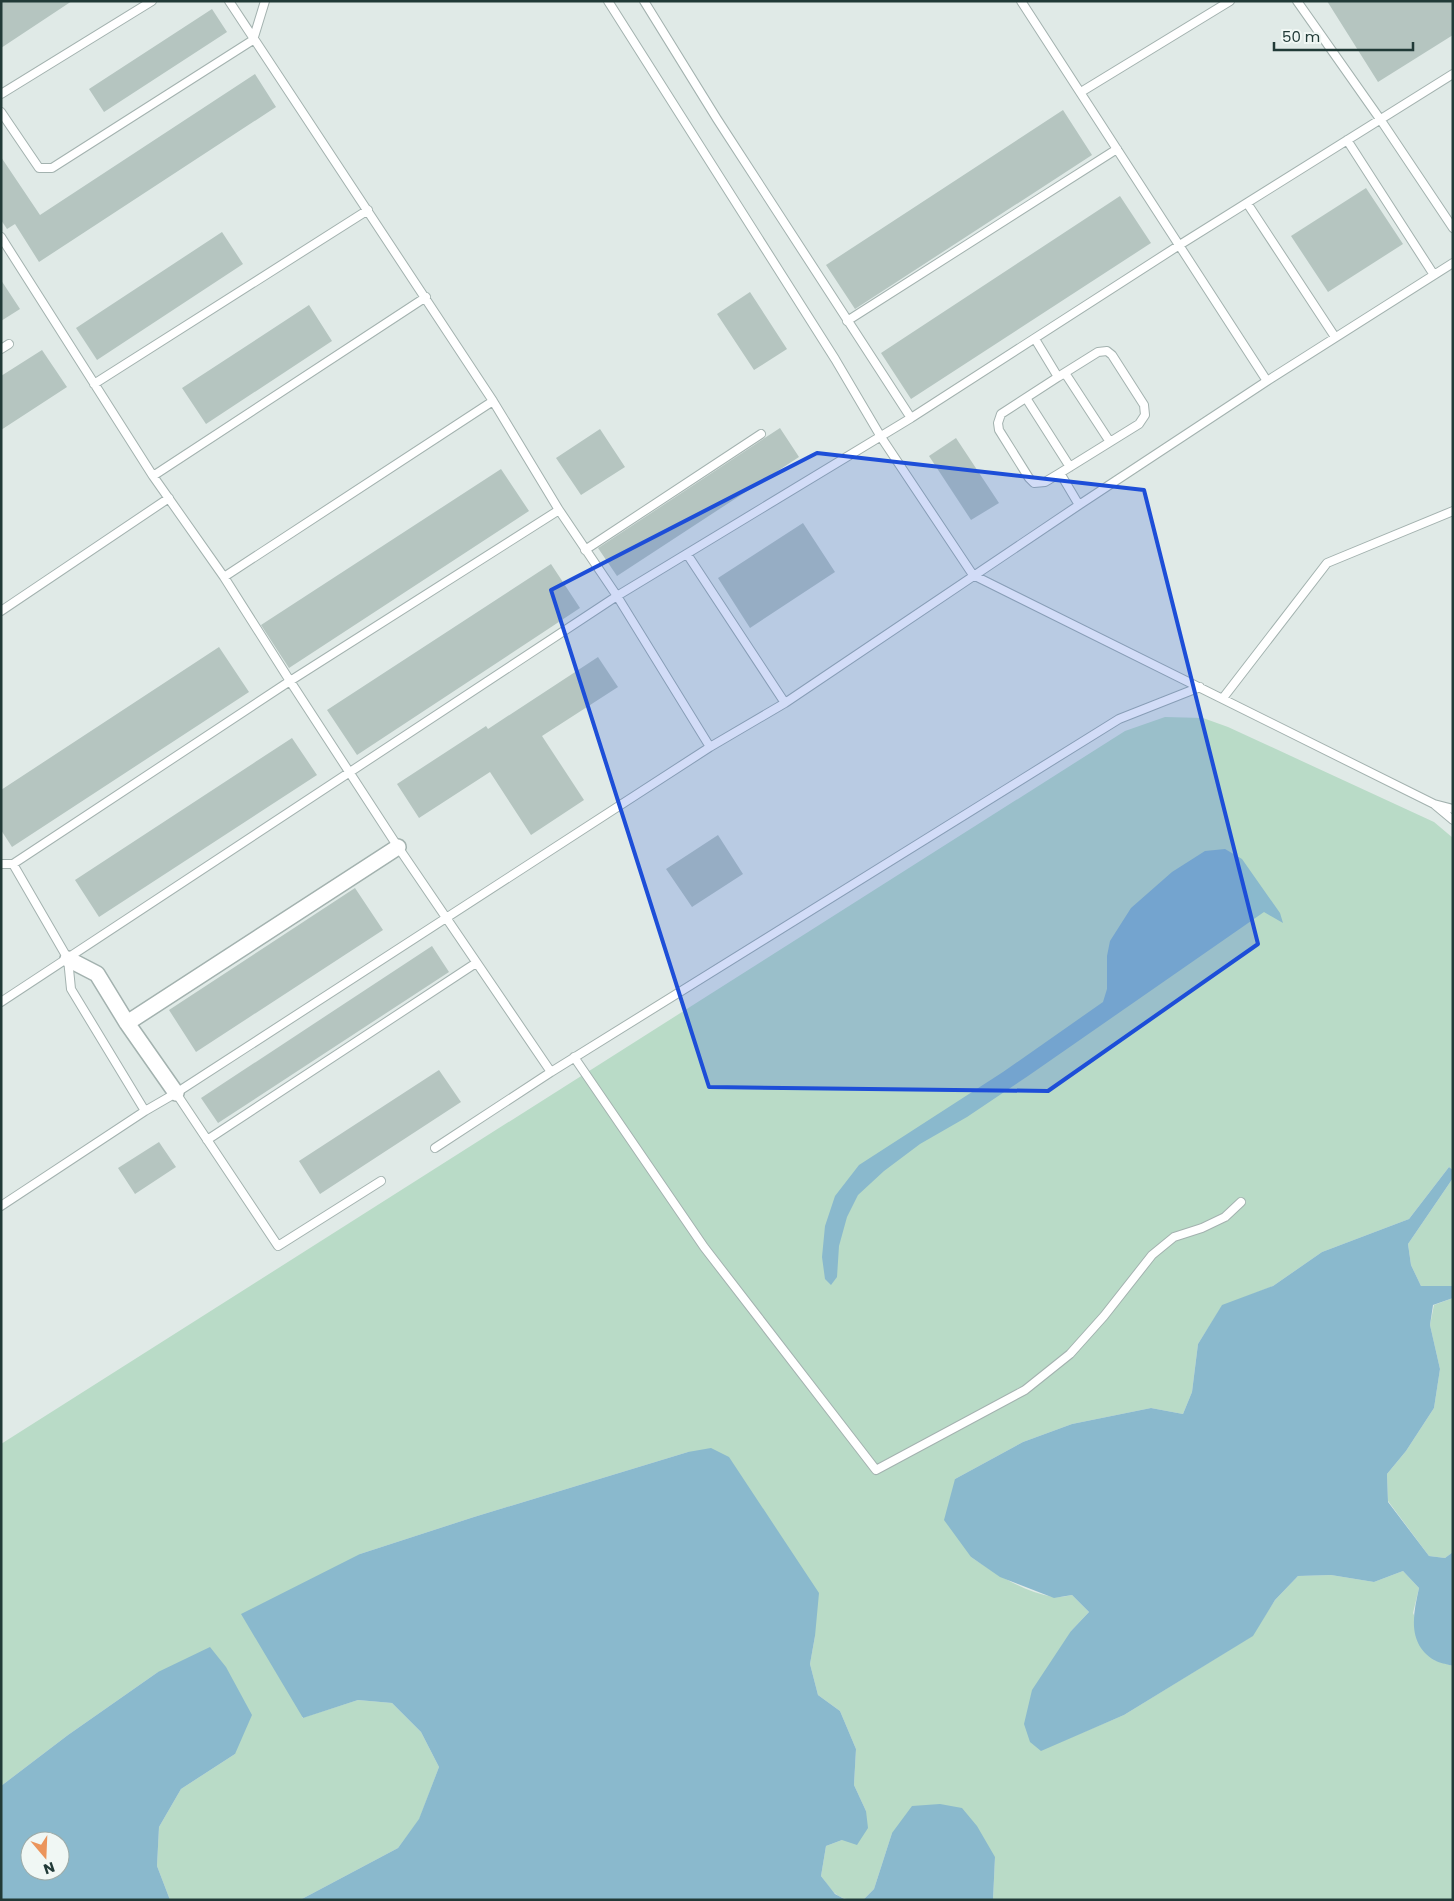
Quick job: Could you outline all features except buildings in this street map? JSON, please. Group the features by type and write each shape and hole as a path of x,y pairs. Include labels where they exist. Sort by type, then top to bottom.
{"street":[{"path":"127,1023 398,847"},
{"path":"68,959 97,974 127,1023 176,1093"}],"lane":[{"path":"1,94 142,4 152,1"},
{"path":"230,1 253,40 426,297 493,401 559,510 617,596 710,747"},
{"path":"1,112 39,168 52,168 253,40 265,1"},
{"path":"608,1 835,359 881,436 973,575 1434,804 1453,820"},
{"path":"644,1 847,321 911,418"},
{"path":"1021,1 1267,381"},
{"path":"1081,92 1230,1"},
{"path":"1297,1 1380,119 1453,228"},
{"path":"1,1002 617,596 911,418 1178,246 1453,74"},
{"path":"1347,140 1434,275"},
{"path":"847,321 1117,149"},
{"path":"1247,203 1335,337"},
{"path":"94,384 368,210"},
{"path":"1,237 153,476 224,577 398,847 551,1072"},
{"path":"1,1206 710,747 785,703 973,575 1267,381 1453,264"},
{"path":"153,476 426,297"},
{"path":"1035,339 1110,442"},
{"path":"1,349 8,344"},
{"path":"1098,352 1107,352 1112,355 1144,405 1145,415 1140,424 1070,467 1045,482 1034,483 999,430 998,423 1001,414 1061,375 1098,352"},
{"path":"1026,398 1070,467"},
{"path":"224,577 493,401"},
{"path":"585,550 761,434"},
{"path":"1060,473 1080,505"},
{"path":"1,611 169,498"},
{"path":"1,864 13,864 290,681 559,510"},
{"path":"1223,698 1327,563 1453,511"},
{"path":"687,554 737,627 785,703"},
{"path":"435,1148 574,1057 1119,719 1200,687"},
{"path":"1434,804 1453,808"},
{"path":"13,864 68,959 71,990 146,1111"},
{"path":"207,1140 476,963"},
{"path":"574,1057 704,1247 876,1470 1024,1390 1070,1354 1104,1316 1152,1255 1174,1237 1202,1228 1225,1216 1241,1202"},
{"path":"176,1093 278,1246 381,1181"}],"highlighted area":[{"path":"817,453 1144,490 1258,944 1048,1091 709,1087 551,590"}],"green space":[{"path":"1165,717 1203,718 1228,727 1434,822 1453,838 1453,1170 1449,1167 1409,1219 1322,1252 1273,1286 1222,1306 1198,1344 1192,1392 1183,1414 1151,1408 1072,1424 1023,1442 955,1479 971,1557 1010,1581 1031,1591 1055,1597 1072,1595 1089,1612 1071,1631 1041,1750 1124,1715 1252,1636 1275,1600 1298,1576 1331,1575 1374,1582 1403,1571 1419,1588 1413,1613 1434,1660 1453,1666 1453,1900 993,1900 995,1857 892,1833 874,1889 863,1900 842,1898 830,1888 821,1876 826,1846 842,1840 866,1811 854,1785 856,1749 840,1711 818,1695 810,1664 815,1636 688,1452 360,1554 302,1718 358,1700 392,1703 421,1732 439,1767 419,1820 398,1848 300,1900 170,1900 157,1866 159,1827 181,1789 235,1754 158,1672 68,1735 1,1786 1,1444 1125,731"},
{"path":"1453,1178 1453,1286 1421,1286 1411,1265 1408,1244"},
{"path":"1453,1298 1453,1552 1445,1558 1429,1556 1388,1501 1387,1474 1406,1451 1434,1408 1440,1369 1430,1325 1434,1305"}],"water":[{"path":"1225,849 1242,859 1280,913 1283,923 1264,912 1028,1076 967,1117 920,1144 884,1171 858,1195 847,1217 839,1246 837,1277 831,1285 825,1279 822,1257 825,1226 835,1196 859,1165 1003,1072 1103,1002 1107,989 1107,956 1110,941 1131,908 1172,872 1205,851"},
{"path":"1449,1167 1453,1170 1453,1178 1408,1244 1411,1265 1421,1286 1453,1286 1453,1298 1433,1305 1430,1325 1440,1369 1434,1408 1406,1451 1387,1474 1388,1502 1429,1556 1445,1558 1453,1552 1453,1666 1434,1660 1419,1645 1414,1628 1414,1618 1419,1588 1403,1571 1374,1582 1331,1575 1298,1576 1275,1600 1253,1636 1124,1715 1041,1751 1030,1742 1024,1724 1032,1690 1071,1631 1089,1612 1072,1595 1054,1598 1000,1577 971,1557 944,1520 955,1479 1023,1442 1072,1424 1151,1408 1183,1414 1192,1392 1198,1344 1222,1305 1273,1286 1322,1252 1409,1219"},
{"path":"711,1448 729,1457 819,1593 810,1664 818,1695 840,1711 856,1749 854,1785 866,1811 868,1828 857,1845 842,1840 826,1846 821,1876 835,1894 846,1900 300,1900 398,1848 419,1819 439,1767 421,1732 392,1703 358,1700 303,1718 241,1614 360,1554 688,1452"},
{"path":"210,1647 226,1667 252,1715 235,1754 181,1789 159,1827 157,1866 170,1900 1,1900 1,1786 68,1735 158,1672"},
{"path":"940,1804 962,1808 977,1826 995,1857 993,1900 863,1900 874,1889 892,1833 912,1806"}]}
